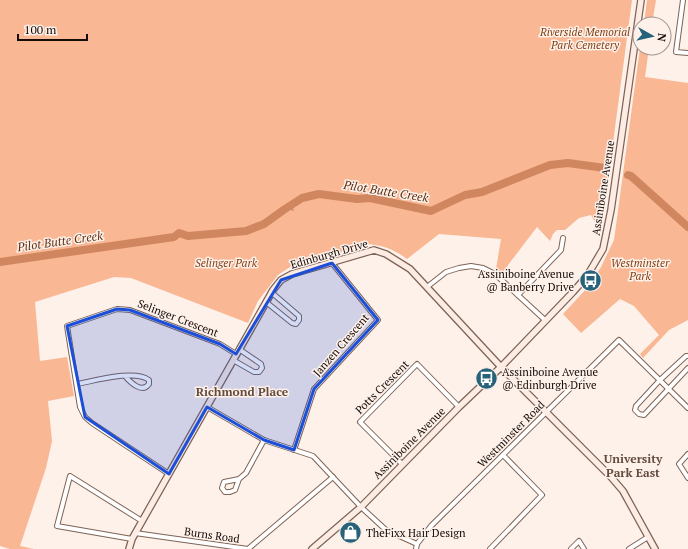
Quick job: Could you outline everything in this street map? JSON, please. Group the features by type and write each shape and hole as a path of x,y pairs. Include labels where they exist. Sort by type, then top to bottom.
{"street":[{"name":"Assiniboine Avenue","path":"312,549 361,507 459,407 501,367 587,276 603,249 607,236 612,210 641,0"},
{"path":"683,0 676,52 688,53"},
{"path":"518,295 561,250 563,238"},
{"name":"Edinburgh Drive","path":"129,549 135,533 271,292 281,280 292,274 374,250 386,254 410,269 501,367 612,477 623,491 656,549"},
{"name":"Janzen Crescent","path":"294,450 314,389 378,320 332,263"},
{"path":"427,287 446,272 471,266 483,268 495,274 546,321"},
{"path":"266,302 292,323 296,324 300,320 299,316 271,292"},
{"name":"Selinger Crescent","path":"169,474 85,417 80,407 67,326 117,309 130,310 220,344 236,355"},
{"name":"Westminster Road","path":"417,544 431,526 619,340 688,408"},
{"path":"236,355 261,364 262,368 259,372 254,372 236,355"},
{"path":"688,356 686,356 660,380 636,406 635,410 639,414 644,415 688,368"},
{"name":"Potts Crescent","path":"402,464 360,422 417,364 459,407"},
{"path":"76,384 125,376 145,377 149,380 149,384 147,387 143,388 132,383 125,376"},
{"path":"207,407 264,440 313,456 361,507 386,530 417,544 416,549"},
{"path":"239,479 246,473 264,440"},
{"path":"688,454 679,464 688,478"},
{"path":"490,549 542,495 503,455"},
{"path":"132,539 57,526 70,476 142,521"},
{"name":"Burns Road","path":"135,533 248,549 333,477"},
{"path":"629,549 648,537"},
{"path":"571,549 579,541 584,549"}],"highlighted area":[{"path":"332,263 378,320 314,389 294,450 264,440 207,407 169,474 85,417 67,326 117,309 130,310 220,344 236,354 281,280"}],"green space":[{"path":"0,0 632,0 601,233 591,215 579,218 565,230 557,230 553,234 550,241 537,227 502,273 496,269 501,239 439,234 407,259 389,248 368,244 290,267 278,275 258,301 248,323 131,278 114,277 35,302 40,361 67,357 74,396 48,401 52,441 46,468 20,546 34,549 10,549 0,546"},
{"path":"647,0 656,0 653,16 645,16"},
{"name":"Westminster Park","path":"639,56 648,56 645,77 688,83 688,320 669,330 643,358 640,354 659,335 634,306 620,299 581,333 563,314 588,287 601,267 614,240"}],"waterway":[{"name":"Pilot Butte Creek","path":"0,262 174,237 179,233 188,236 246,231 264,224 302,198 319,194 357,199 370,198 431,211 465,195 482,192 550,165 568,163 605,168"},
{"name":"Pilot Butte Creek","path":"628,175 631,176 688,227"},
{"name":"Pilot Butte Creek","path":"288,207 293,210"}],"place":[{"name":"Assiniboine Avenue @ Banberry Drive","path":"590,280"},
{"name":"Assiniboine Avenue @ Edinburgh Drive","path":"486,378"},
{"name":"TheFixx Hair Design","path":"351,533"}],"district":[{"name":"Richmond Place","path":"242,391"},
{"name":"University Park East","path":"633,465"}],"park label":[{"name":"Riverside Memorial Park Cemetery","path":"585,38"},
{"name":"Selinger Park","path":"226,263"}]}
